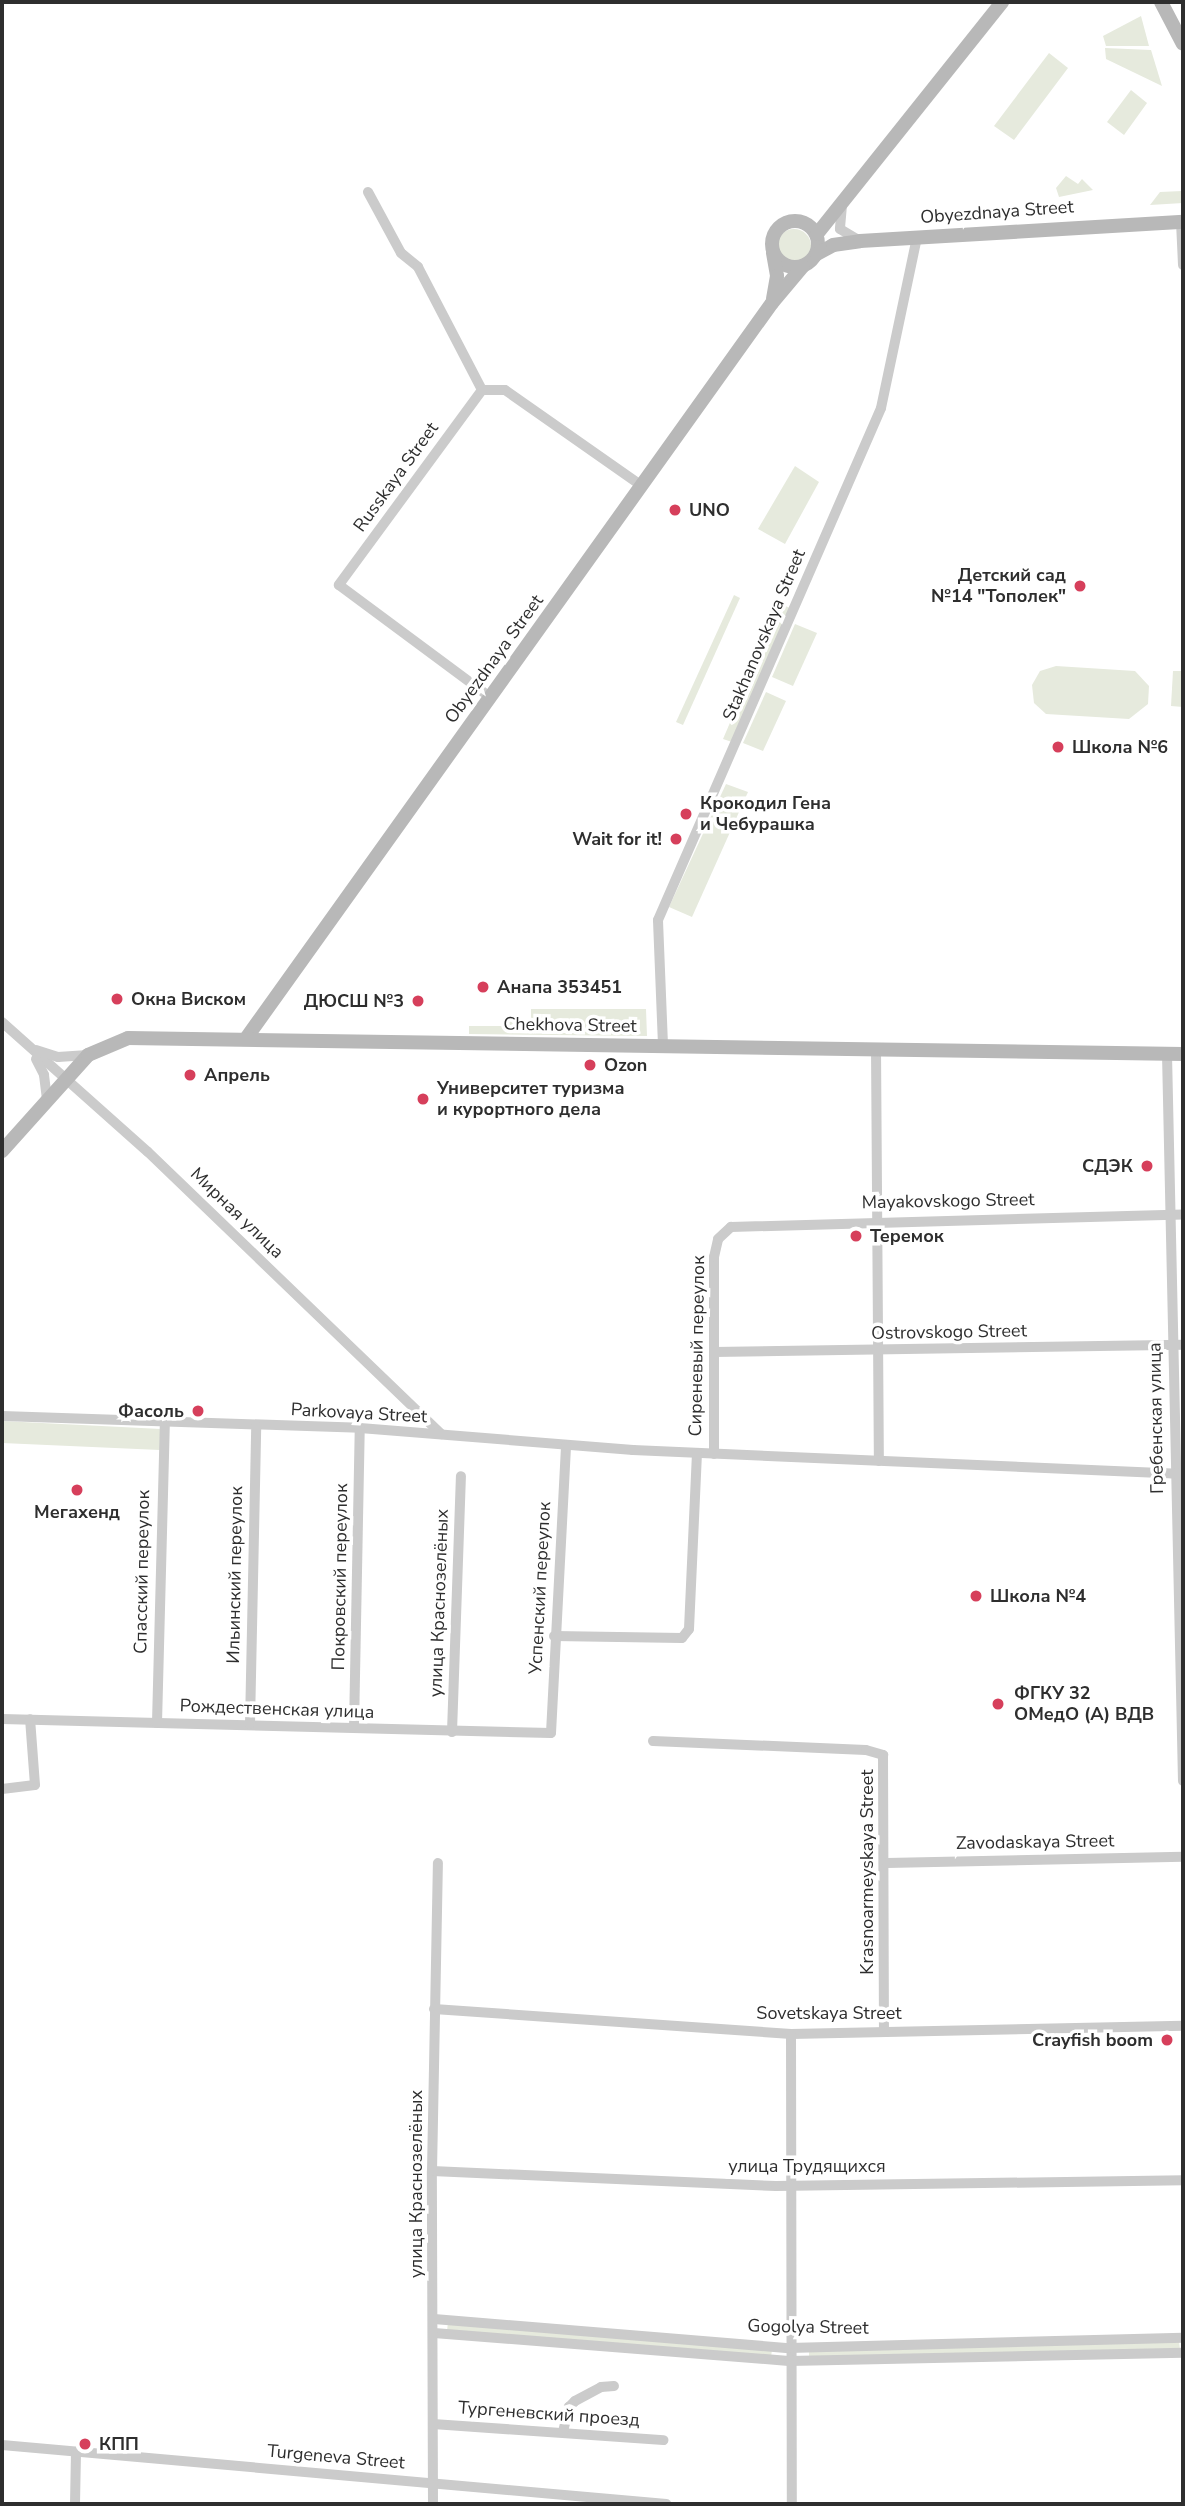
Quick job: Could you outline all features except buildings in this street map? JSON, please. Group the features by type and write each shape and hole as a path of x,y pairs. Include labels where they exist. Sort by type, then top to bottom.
{"main road":[{"path":"772,251 782,263 803,266 817,254 817,234 1002,2"},
{"path":"1161,2 1183,44"},
{"path":"772,303 777,276 772,238 785,222 806,223 817,234"},
{"name":"Obyezdnaya Street","path":"817,254 833,245 860,241 1182,222"},
{"name":"Obyezdnaya Street","path":"247,1037 772,303 803,266"},
{"name":"Chekhova Street","path":"2,1150 88,1055 128,1038 247,1037 1183,1054"}],"street":[{"path":"368,192 401,253 418,267 482,390 506,390 642,486"},
{"path":"844,200 837,222 840,229 860,241"},
{"path":"1182,222 1183,265"},
{"name":"Stakhanovskaya Street","path":"663,1045 658,920 881,408 917,237"},
{"name":"Russkaya Street","path":"482,390 339,585 490,697"},
{"name":"Мирная улица","path":"2,1022 148,1152 442,1434"},
{"path":"29,1047 58,1056 88,1055"},
{"path":"29,1047 44,1075 47,1100"},
{"path":"876,1048 879,1461"},
{"name":"Гребенская улица","path":"1167,1054 1178,1345 1183,1781"},
{"name":"Mayakovskogo Street","path":"718,1238 731,1227 745,1223 1183,1214"},
{"name":"Сиреневый переулок","path":"714,1454 714,1257 718,1238"},
{"name":"Ostrovskogo Street","path":"715,1352 1178,1345"},
{"name":"Parkovaya Street","path":"2,1416 256,1426 360,1427 566,1445 714,1454 1179,1474"},
{"name":"Спасский переулок","path":"157,1723 165,1422"},
{"name":"Ильинский переулок","path":"250,1724 256,1426"},
{"name":"Покровский переулок","path":"354,1728 360,1427"},
{"name":"Успенский переулок","path":"551,1733 566,1445"},
{"name":"Сиреневый переулок","path":"554,1636 682,1638 689,1629 697,1453"},
{"name":"улица Краснозелёных","path":"452,1732 461,1476"},
{"name":"Рождественская улица","path":"2,1719 551,1733"},
{"path":"2,1789 35,1785 30,1719"},
{"name":"Krasnoarmeyskaya Street","path":"653,1741 866,1750 883,1755 887,1863 884,2030"},
{"name":"Zavodaskaya Street","path":"887,1863 1183,1857"},
{"name":"улица Краснозелёных","path":"433,2504 432,2171 439,1863"},
{"name":"Sovetskaya Street","path":"434,2009 791,2034 884,2030 1183,2026"},
{"path":"791,2034 789,2361 792,2504"},
{"name":"улица Трудящихся","path":"432,2171 790,2186 1183,2180"},
{"name":"Gogolya Street","path":"433,2319 789,2348 1183,2337"},
{"name":"Gogolya Street","path":"434,2333 789,2361 1183,2353"},
{"path":"564,2432 569,2407 575,2401 601,2387 614,2386"},
{"name":"Тургеневский проезд","path":"433,2424 663,2440"},
{"name":"Turgeneva Street","path":"2,2445 666,2504"},
{"path":"75,2504 76,2453"}],"shaded area":[{"path":"1141,16 1149,46 1106,46 1103,36"},
{"path":"1105,48 1151,50 1162,86 1106,59"},
{"path":"1049,53 1068,68 1014,140 994,126"},
{"path":"1131,90 1147,103 1124,135 1107,122"},
{"path":"1066,176 1078,184 1082,179 1093,190 1059,197 1056,188"},
{"path":"1182,191 1183,203 1150,205 1160,192"},
{"path":"794,229 806,234 811,246 806,258 794,263 782,258 777,246 782,234"},
{"path":"795,466 819,482 785,544 758,529"},
{"path":"734,595 740,598 683,725 676,722"},
{"path":"781,604 792,609 735,743 723,739"},
{"path":"795,624 817,633 793,686 772,677"},
{"path":"1056,666 1135,671 1149,686 1148,704 1129,719 1046,714 1034,703 1032,685 1040,671"},
{"path":"1173,671 1183,671 1183,707 1171,706"},
{"path":"766,692 786,701 763,751 743,743"},
{"path":"726,784 748,792 692,917 669,907"},
{"path":"531,1009 646,1009 647,1036 469,1034 469,1026 506,1026 507,1020 531,1020"},
{"path":"2,1421 161,1429 160,1450 2,1443"},
{"path":"448,2322 772,2349 771,2358 447,2331"},
{"path":"1179,2341 1180,2350 809,2357 809,2349"}],"place":[{"name":"UNO","path":"675,510"},
{"name":"Детский сад №14 \"Тополек\"","path":"1080,586"},
{"name":"Школа №6","path":"1058,747"},
{"name":"Крокодил Гена и Чебурашка","path":"686,814"},
{"name":"Wait for it!","path":"676,839"},
{"name":"Анапа 353451","path":"483,987"},
{"name":"Окна Виском","path":"117,999"},
{"name":"ДЮСШ №3","path":"418,1001"},
{"name":"Ozon","path":"590,1065"},
{"name":"Апрель","path":"190,1075"},
{"name":"Университет туризма и курортного дела","path":"423,1099"},
{"name":"СДЭК","path":"1147,1166"},
{"name":"Теремок","path":"856,1236"},
{"name":"Фасоль","path":"198,1411"},
{"name":"Мегахенд","path":"77,1490"},
{"name":"Школа №4","path":"976,1596"},
{"name":"ФГКУ 32 ОМедО (А) ВДВ","path":"998,1704"},
{"name":"Crayfish boom","path":"1167,2040"},
{"name":"КПП","path":"85,2444"}]}
